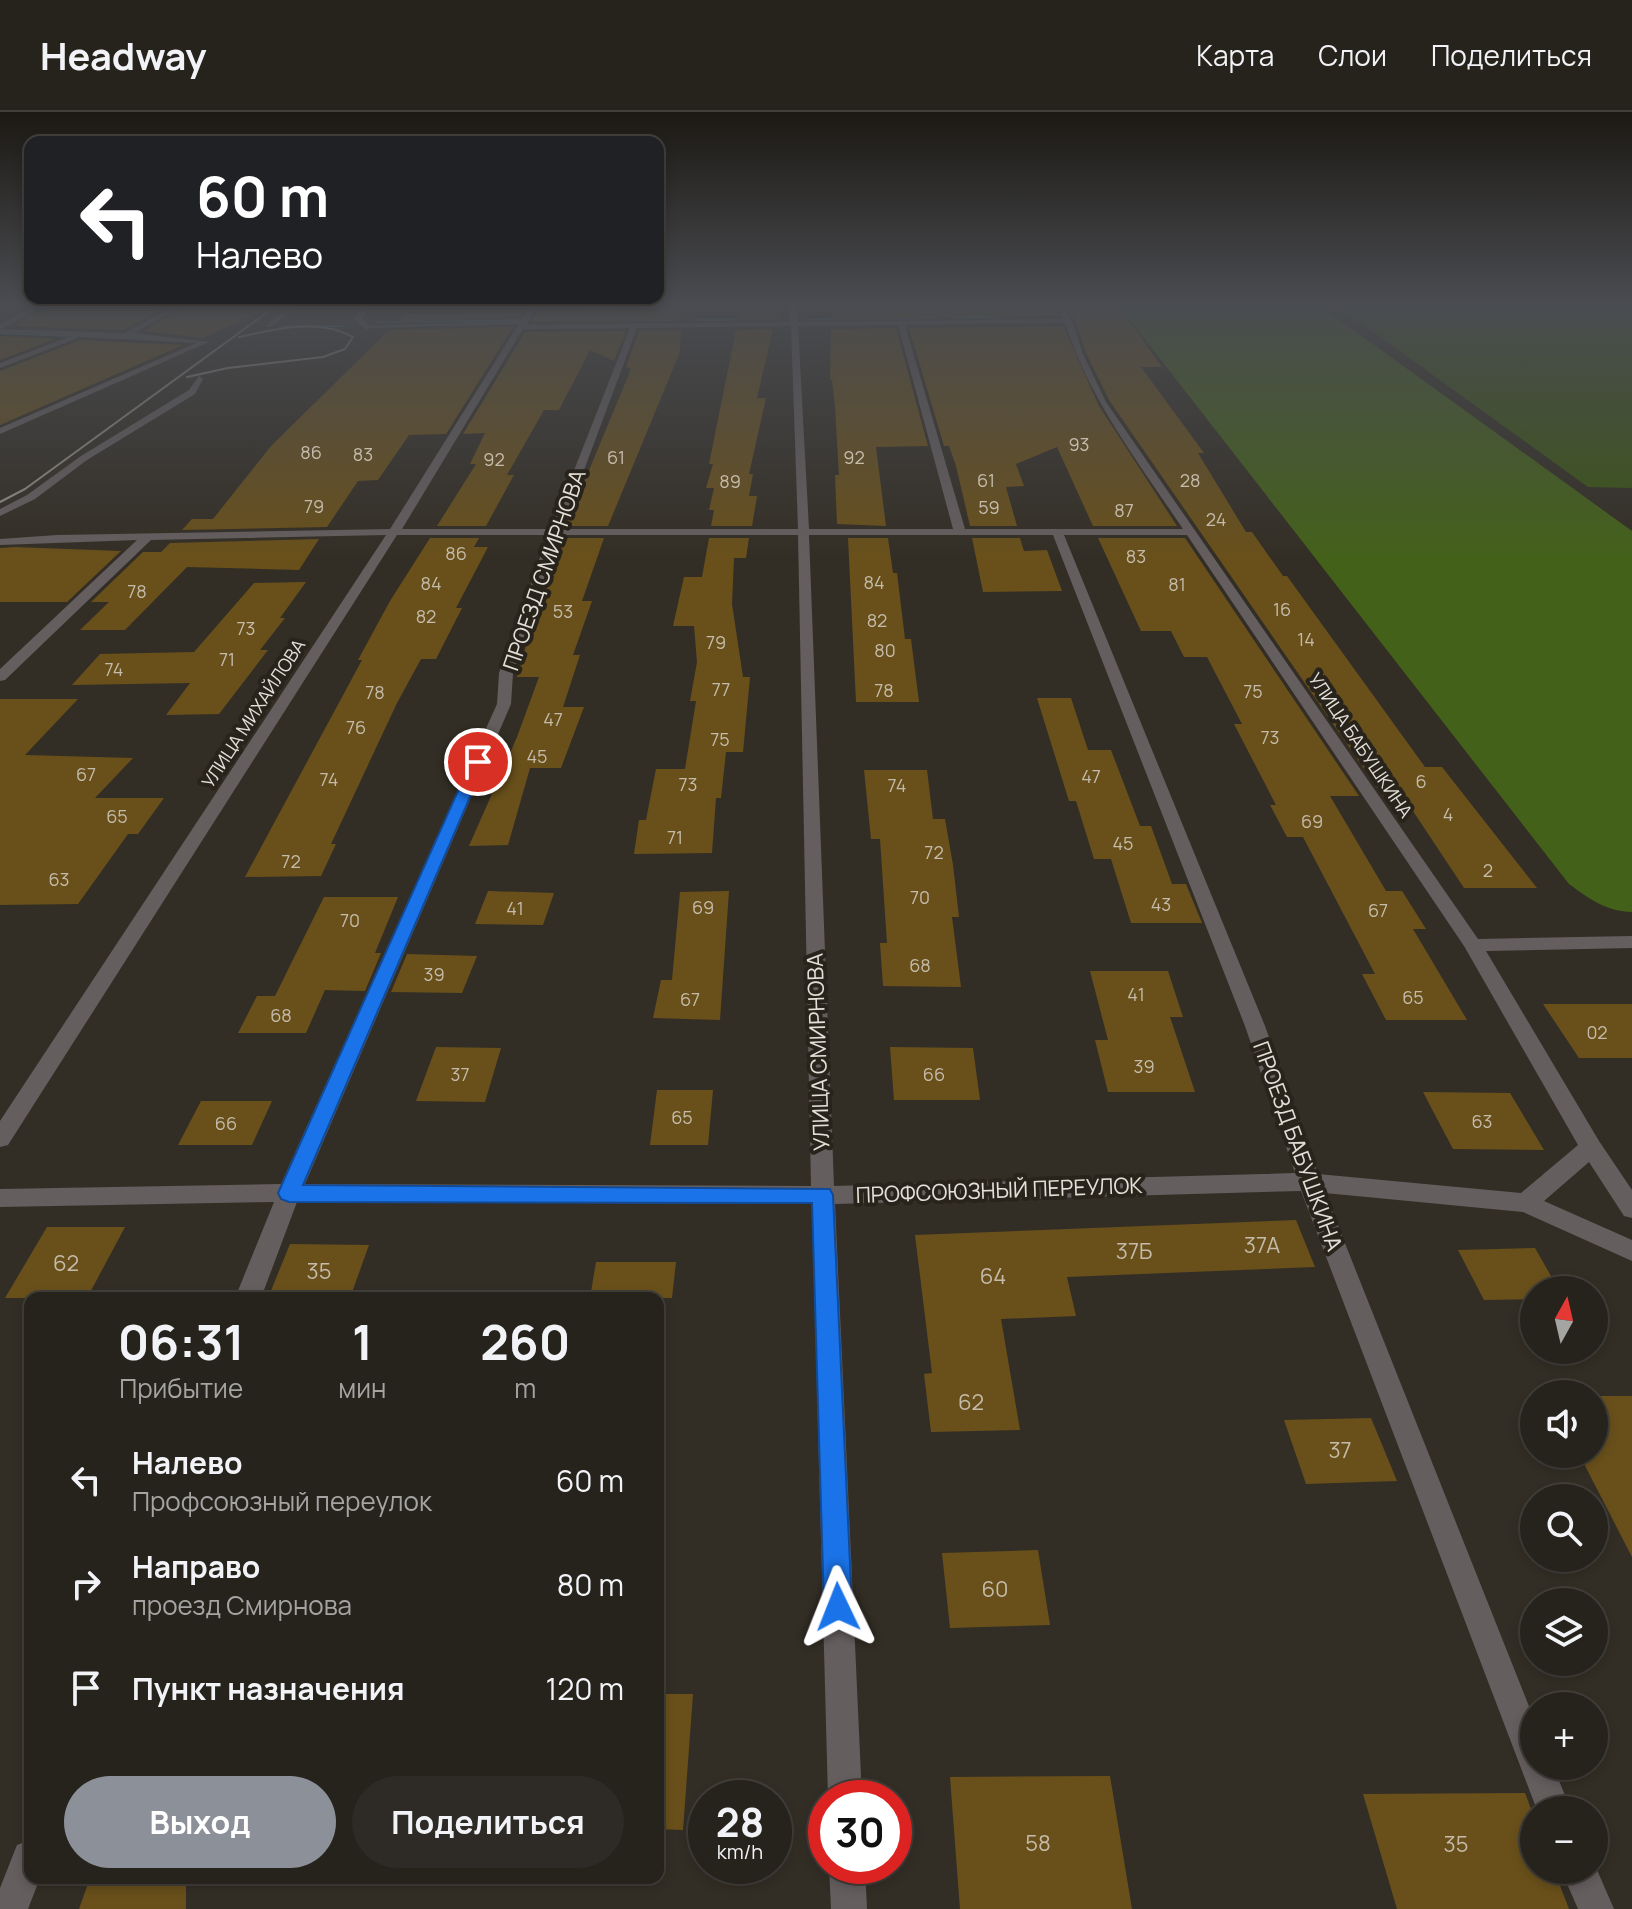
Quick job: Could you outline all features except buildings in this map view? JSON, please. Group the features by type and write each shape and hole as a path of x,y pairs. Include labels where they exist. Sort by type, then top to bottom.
{"street":[{"path":"0,431 95,390"},
{"path":"0,513 31,497 84,458 193,390"},
{"name":"УЛИЦА МИХАЙЛОВА","path":"0,1139 394,532 482,390"},
{"name":"ПРОЕЗД СМИРНОВА","path":"250,1292 289,1193 504,704 506,673 610,390"},
{"name":"УЛИЦА СМИРНОВА","path":"798,390 844,1780"},
{"path":"920,390 960,532"},
{"name":"УЛИЦА БАБУШКИНА","path":"1096,390 1473,945 1591,1147 1632,1209"},
{"path":"0,542 394,532 1192,532"},
{"name":"ПРОЕЗД БАБУШКИНА","path":"1057,532 1255,1026 1309,1182 1520,1725"},
{"path":"0,677 147,537"},
{"path":"1473,945 1632,942"},
{"path":"1526,1203 1591,1147"},
{"name":"ПРОФСОЮЗНЫЙ ПЕРЕУЛОК","path":"0,1198 289,1193 823,1195 1309,1182 1526,1203 1632,1251"},
{"path":"10,1909 24,1873"},
{"path":"848,1884 849,1909"},
{"path":"1585,1884 1596,1909"}],"green space":[{"path":"1184,390 1436,390 1632,531 1632,912 1606,907 1569,884"},
{"path":"1454,390 1632,390 1632,488 1588,487"}],"tram line":[{"path":"0,502 25,489 161,390"}],"route":[{"path":"478,762 289,1193 823,1195 838,1607"}]}
